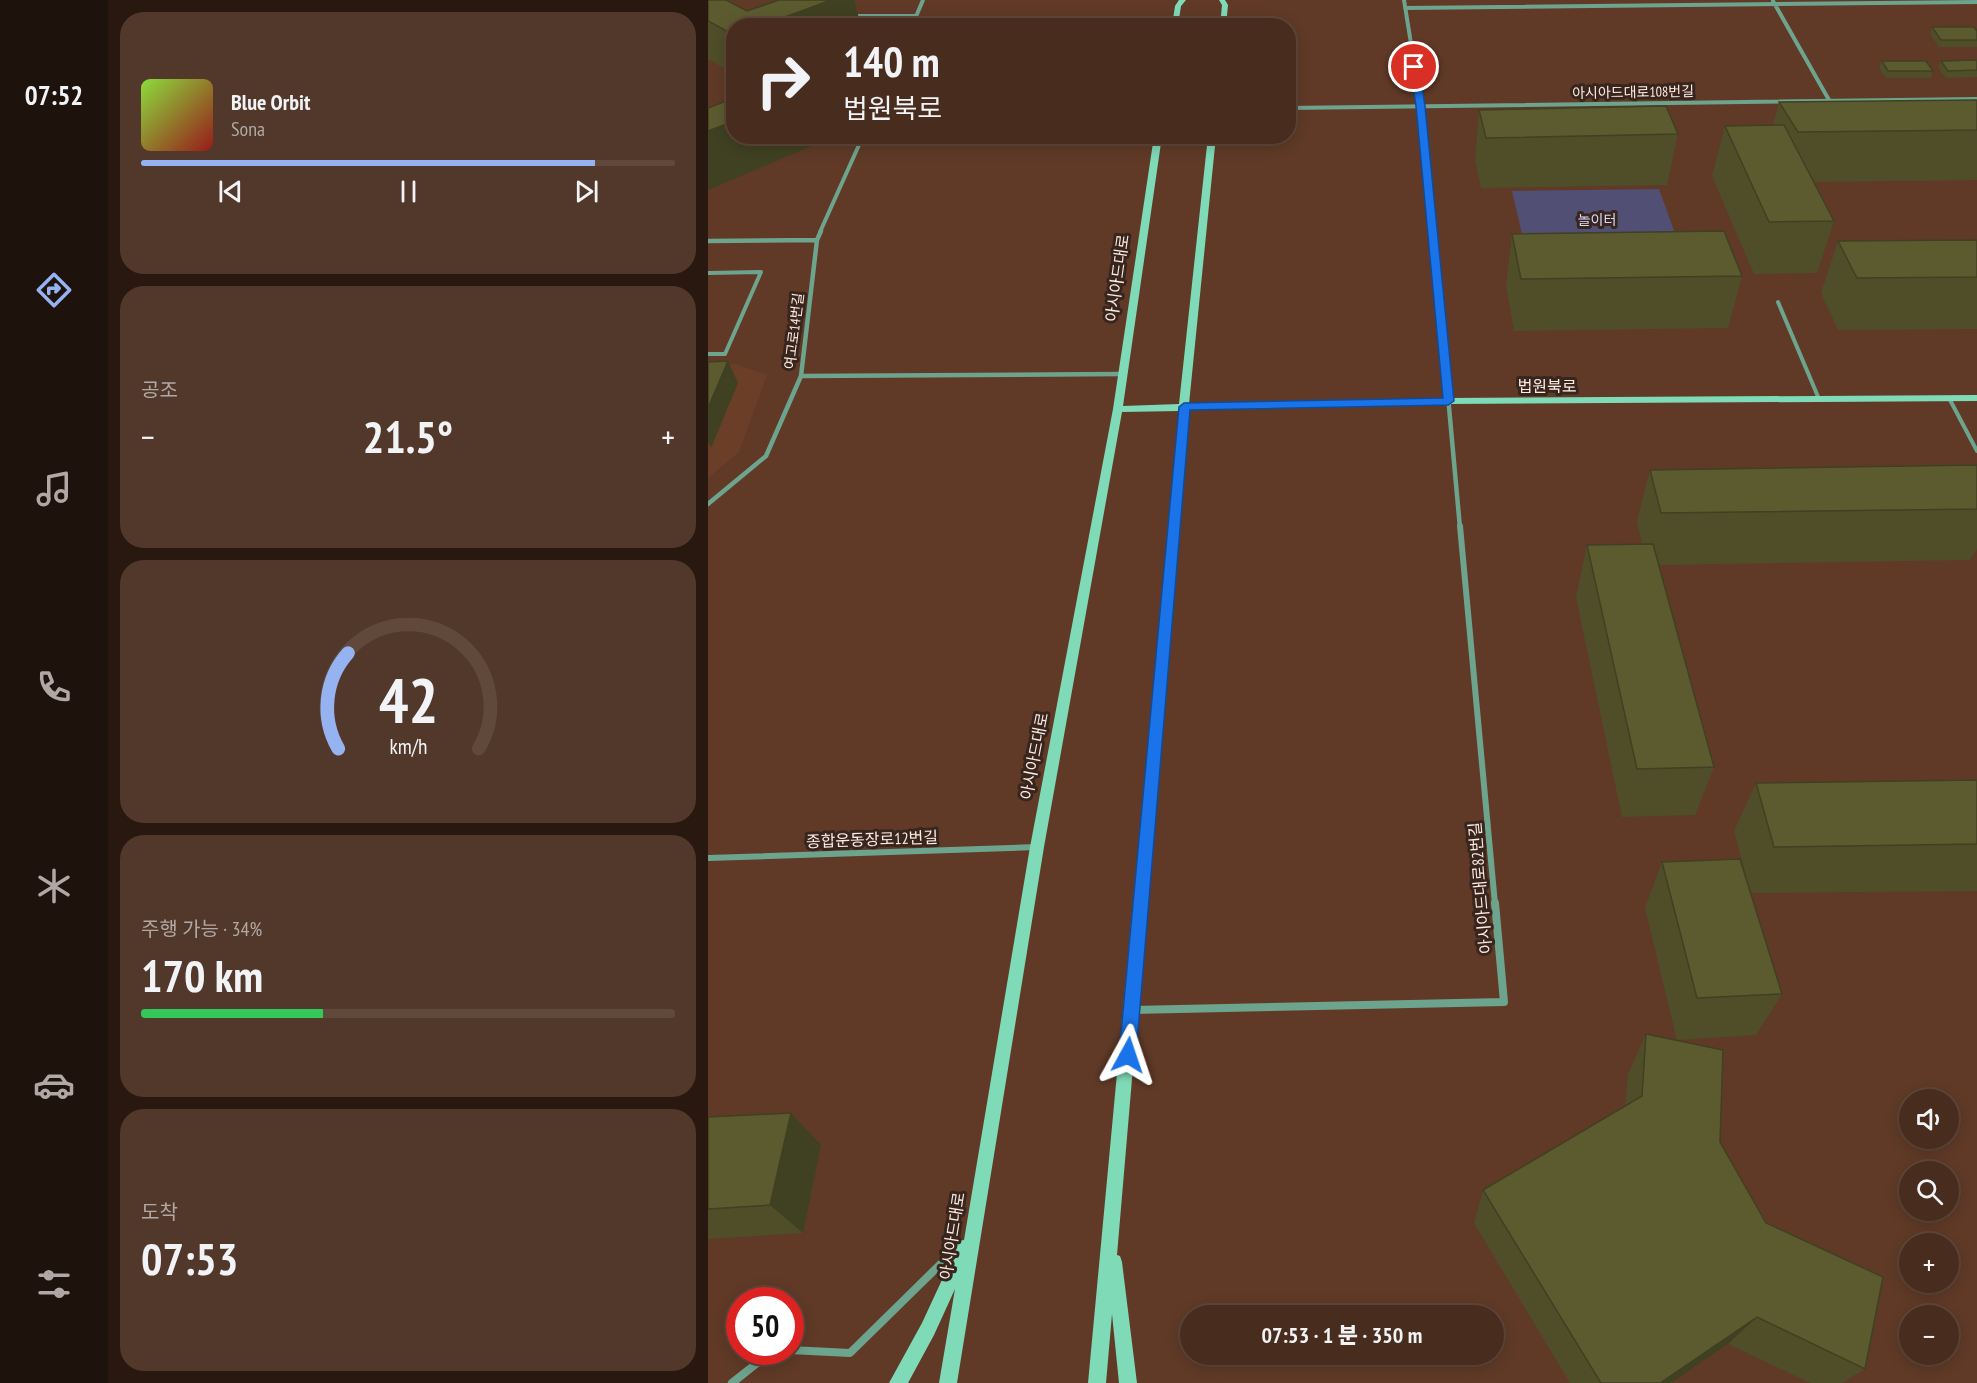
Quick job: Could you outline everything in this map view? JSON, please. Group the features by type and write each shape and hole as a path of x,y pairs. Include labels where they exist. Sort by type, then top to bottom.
{"main road":[{"path":"1173,0 1181,3 1177,18"},
{"path":"1222,0 1225,4 1224,18"},
{"name":"아시아드대로","path":"948,1383 1037,847 1118,409 1157,144"},
{"path":"1097,1383 1184,407 1211,144"},
{"name":"법원북로","path":"1118,409 1448,401 1977,398"},
{"path":"898,1383 928,1329 972,1233"},
{"path":"1111,1237 1128,1383"}],"street":[{"path":"847,16 916,16 923,0"},
{"path":"1404,0 1421,106 1448,401"},
{"path":"1405,8 1774,2 1977,2"},
{"path":"1774,2 1829,100"},
{"name":"아시아드대로108번길","path":"1296,108 1977,99"},
{"name":"여고로14번길","path":"708,504 766,456 801,376 817,240 859,144"},
{"path":"708,242 817,240"},
{"path":"801,376 1123,374"},
{"name":"아시아드대로82번길","path":"1132,1010 1504,1002 1448,401"},
{"name":"종합운동장로12번길","path":"708,858 1037,847"},
{"path":"804,1351 850,1353 972,1233"},
{"path":"732,1383 755,1365"}],"lane":[{"path":"708,273 761,273 725,354 708,354"},
{"path":"1778,302 1819,399"},
{"path":"1949,398 1977,451"}],"shaded area":[{"path":"708,363 736,364 767,375 739,452 708,478"}],"green space":[{"name":"놀이터","path":"1659,189 1681,250 1526,251 1512,191"}],"building":[{"path":"708,0 726,0 747,11 779,0 831,0 783,18 726,18 726,31 708,21"},
{"path":"1932,27 1974,27 1977,31 1977,40 1941,40"},
{"path":"1977,60 1977,70 1948,71 1941,61"},
{"path":"1882,61 1926,61 1933,71 1888,71"},
{"path":"1977,100 1977,130 1798,132 1779,102"},
{"path":"726,101 726,124 708,131 708,108"},
{"path":"1666,106 1678,134 1486,138 1479,110"},
{"path":"1784,125 1834,221 1769,222 1725,126"},
{"path":"1724,231 1742,276 1521,279 1512,234"},
{"path":"1977,240 1977,277 1857,278 1838,241"},
{"path":"728,361 708,408 708,362"},
{"path":"1977,465 1977,509 1661,513 1650,470"},
{"path":"1653,544 1714,767 1637,769 1587,545"},
{"path":"1977,780 1977,844 1774,847 1756,783"},
{"path":"1740,859 1782,994 1697,998 1662,862"},
{"path":"1646,1034 1723,1050 1720,1142 1766,1223 1883,1277 1865,1369 1757,1317 1660,1383 1601,1383 1483,1190 1642,1096"},
{"path":"791,1113 770,1205 708,1209 708,1117"}],"route":[{"path":"1128,1055 1184,407 1448,401 1421,106 1414,67"}]}
